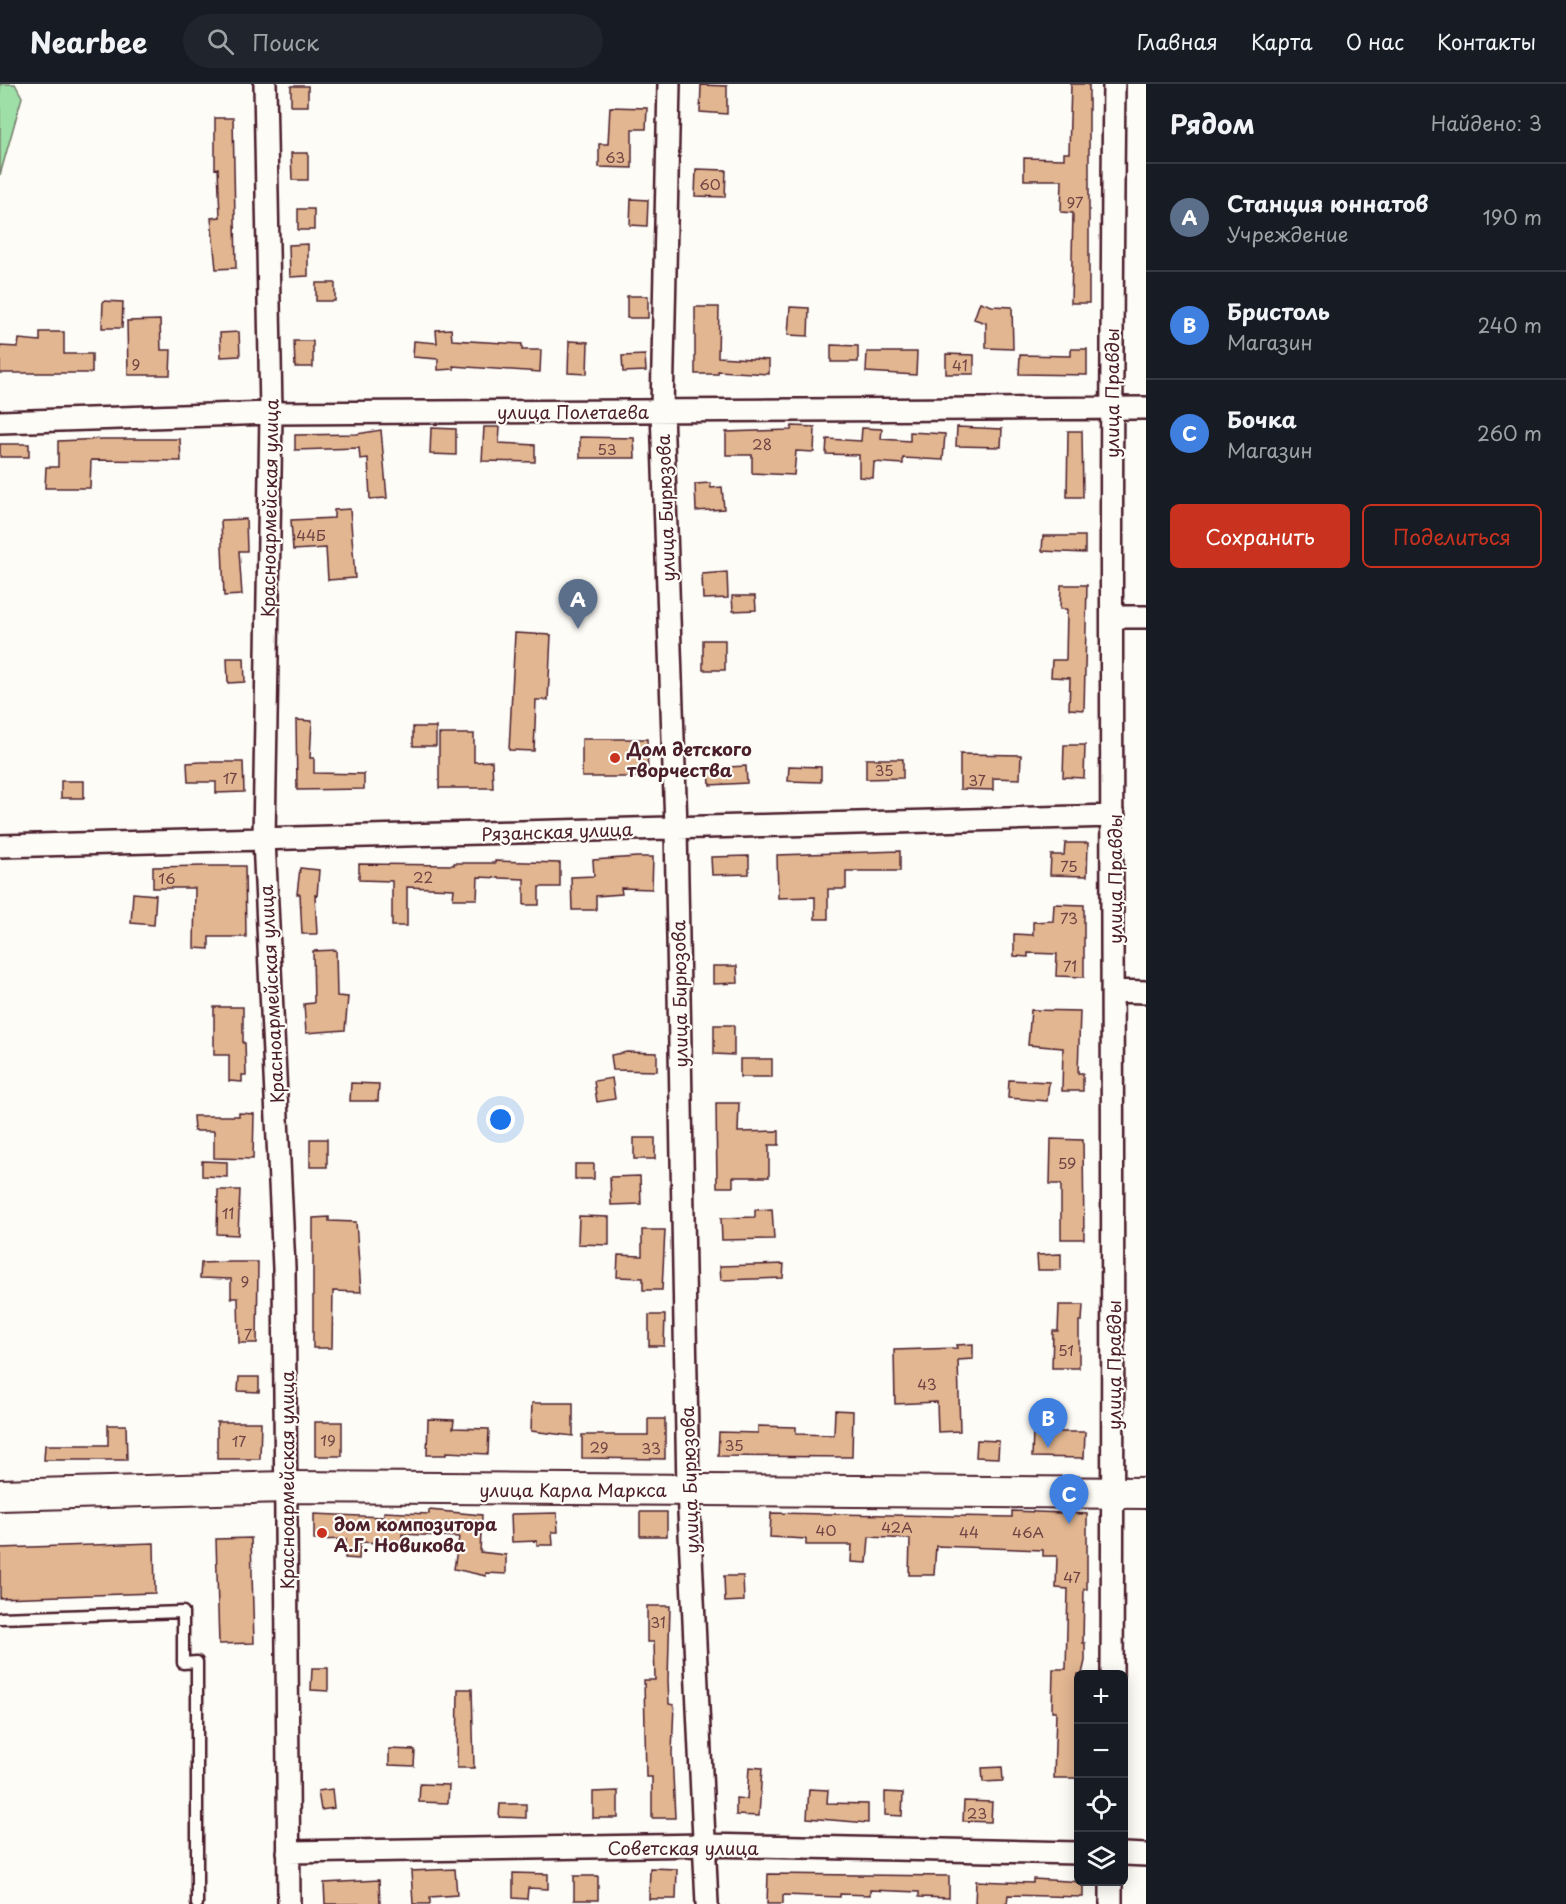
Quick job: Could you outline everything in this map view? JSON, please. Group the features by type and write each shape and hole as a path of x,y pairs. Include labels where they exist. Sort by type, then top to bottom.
{"main road":[{"name":"улица Карла Маркса","path":"0,1495 286,1487 1146,1493"}],"street":[{"name":"Красноармейская улица","path":"266,84 271,413 264,840 284,1268 288,1904"},
{"name":"улица Бирюзова","path":"669,84 662,410 676,828 688,1490 706,1904"},
{"name":"улица Правды","path":"1112,1670 1114,816 1110,408 1114,84"},
{"name":"улица Полетаева","path":"0,422 271,413 1146,408"},
{"path":"1112,616 1146,617"},
{"name":"Рязанская улица","path":"0,846 1114,816"},
{"path":"1114,991 1146,992"},
{"name":"Советская улица","path":"288,1852 705,1845 1074,1853"},
{"path":"1128,1854 1146,1855"},
{"path":"1111,1886 1111,1904"}],"lane":[{"path":"0,1618 183,1612 183,1663 197,1662 197,1904"}],"green space":[{"path":"0,84 15,84 22,97 0,175"}],"building":[{"path":"1071,84 1089,84 1089,303 1071,303 1073,213 1061,212 1062,180 1024,180 1024,158 1064,159 1064,153 1069,153"},
{"path":"701,85 727,86 727,114 700,112"},
{"path":"291,86 308,86 308,106 291,106"},
{"path":"610,107 647,108 646,129 632,129 632,168 599,167 599,144 608,144"},
{"path":"215,118 233,118 236,268 216,269 211,218 220,217 218,168 215,169"},
{"path":"291,153 308,153 308,180 292,180"},
{"path":"696,169 726,170 725,197 695,196"},
{"path":"631,199 648,200 647,226 630,225"},
{"path":"298,209 314,209 314,230 298,230"},
{"path":"308,244 308,276 290,277 289,245"},
{"path":"316,283 335,283 335,301 316,301"},
{"path":"627,296 648,296 648,318 627,318"},
{"path":"103,301 123,302 122,328 102,328"},
{"path":"980,302 992,306 1012,307 1013,349 986,348 986,323 974,319"},
{"path":"695,307 719,307 718,357 769,360 769,374 718,371 718,374 695,374"},
{"path":"790,307 809,308 808,336 788,335"},
{"path":"160,320 161,350 171,350 170,375 128,375 127,321"},
{"path":"451,329 452,340 522,344 522,350 541,350 540,372 453,366 454,369 438,370 438,359 413,357 414,341 437,343 436,330"},
{"path":"40,332 64,332 64,354 92,354 92,373 0,373 0,346 18,347 19,339 40,341"},
{"path":"239,332 240,356 221,357 220,333"},
{"path":"294,341 313,341 313,367 295,367"},
{"path":"569,341 588,342 587,374 568,373"},
{"path":"831,345 858,346 858,362 831,362"},
{"path":"1071,349 1087,349 1087,375 1019,374 1020,355 1071,356"},
{"path":"867,352 917,352 916,375 866,372"},
{"path":"946,354 974,355 974,374 946,374"},
{"path":"645,355 646,371 623,372 622,356"},
{"path":"792,426 815,427 814,452 796,451 794,475 752,473 752,455 726,455 726,432 791,430"},
{"path":"484,427 500,427 499,443 535,445 535,462 482,461"},
{"path":"957,427 1002,429 1001,447 956,446"},
{"path":"431,428 456,429 456,455 430,454"},
{"path":"862,428 882,429 881,439 910,441 910,432 945,434 943,460 903,458 903,464 874,462 873,478 859,477 859,455 826,454 827,439 861,441"},
{"path":"381,430 387,498 370,499 368,458 360,459 359,448 295,450 295,435 357,434"},
{"path":"1068,431 1082,431 1083,497 1067,497"},
{"path":"580,437 634,438 635,458 580,458"},
{"path":"180,439 181,461 91,460 90,488 45,488 46,467 58,467 58,441"},
{"path":"0,444 29,444 29,457 0,457"},
{"path":"710,483 711,488 722,487 724,509 696,511 695,484"},
{"path":"350,509 355,578 328,580 326,548 293,550 291,520 334,518 334,510"},
{"path":"246,519 247,551 239,551 242,595 224,596 221,520"},
{"path":"1043,536 1085,536 1085,553 1042,551"},
{"path":"727,572 728,598 703,599 702,574"},
{"path":"1061,585 1087,585 1084,710 1069,709 1070,678 1051,677 1052,660 1066,660 1067,609 1060,609"},
{"path":"732,596 755,596 756,610 733,611"},
{"path":"515,633 551,635 548,700 536,700 534,751 509,750"},
{"path":"703,640 725,640 725,670 703,670"},
{"path":"227,658 244,658 245,682 228,683"},
{"path":"296,720 312,721 310,758 314,758 314,773 364,774 364,789 297,790"},
{"path":"413,727 436,727 436,746 413,746"},
{"path":"439,734 474,734 474,762 492,761 493,788 439,788"},
{"name":"Дом детского творчества","path":"582,739 647,739 648,777 582,777"},
{"path":"1064,745 1085,745 1084,778 1063,777"},
{"path":"960,754 1021,755 1020,779 993,778 993,790 960,789"},
{"path":"866,759 903,759 903,778 866,779"},
{"path":"243,762 244,792 216,793 216,782 188,782 187,763"},
{"path":"746,766 747,783 710,785 709,768"},
{"path":"789,766 821,767 821,782 788,781"},
{"path":"61,781 84,781 84,798 61,798"},
{"path":"1065,843 1088,843 1087,876 1050,875 1051,855 1064,855"},
{"path":"900,851 900,871 846,871 846,889 828,889 828,919 815,919 815,897 778,898 777,855"},
{"path":"749,856 749,874 712,875 711,857"},
{"path":"653,857 652,889 621,888 622,894 596,896 596,910 572,910 571,877 594,876 593,860"},
{"path":"495,861 560,863 560,887 539,887 539,905 524,905 524,879 478,877 477,899 453,899 454,889 407,887 407,926 392,926 392,881 359,880 359,864 454,865 454,863 495,863"},
{"path":"245,866 246,937 209,937 209,949 194,948 195,888 153,888 153,867"},
{"path":"300,868 319,870 317,896 315,895 317,934 302,934 300,894 297,894"},
{"path":"133,893 156,895 154,925 131,923"},
{"path":"1054,904 1084,905 1084,977 1056,976 1057,954 1028,953 1028,957 1014,956 1014,934 1033,935 1033,922 1053,921"},
{"path":"336,950 337,996 348,997 345,1030 306,1033 304,1004 314,1003 313,951"},
{"path":"713,966 737,966 738,983 713,984"},
{"path":"214,1007 243,1007 246,1075 242,1075 242,1082 229,1081 229,1055 214,1055"},
{"path":"1031,1010 1080,1011 1078,1073 1083,1073 1083,1091 1062,1091 1063,1048 1028,1045"},
{"path":"714,1025 734,1025 734,1055 714,1054"},
{"path":"627,1052 657,1053 657,1071 613,1070 611,1055"},
{"path":"740,1059 772,1059 772,1077 740,1077"},
{"path":"612,1078 615,1099 597,1102 594,1081"},
{"path":"1009,1080 1049,1082 1047,1101 1008,1098"},
{"path":"351,1083 379,1084 378,1101 350,1101"},
{"path":"716,1103 739,1103 738,1132 779,1131 779,1145 769,1145 769,1177 733,1177 733,1187 717,1187"},
{"path":"239,1113 254,1114 253,1159 214,1158 214,1131 194,1131 193,1116 239,1116"},
{"path":"634,1138 655,1138 655,1159 634,1159"},
{"path":"310,1139 327,1139 327,1167 310,1167"},
{"path":"1051,1139 1083,1140 1084,1239 1061,1239 1061,1184 1050,1184"},
{"path":"202,1161 227,1162 227,1177 202,1176"},
{"path":"575,1164 594,1164 594,1179 575,1179"},
{"path":"640,1176 641,1204 611,1205 610,1177"},
{"path":"218,1190 240,1190 238,1235 217,1234"},
{"path":"772,1209 774,1239 722,1240 721,1218 755,1217 755,1210"},
{"path":"579,1216 609,1217 609,1245 578,1244"},
{"path":"329,1217 329,1221 356,1222 361,1292 333,1291 332,1348 313,1348 313,1218"},
{"path":"642,1230 665,1230 662,1290 643,1290 643,1278 617,1277 618,1255 642,1256"},
{"path":"1061,1254 1061,1270 1038,1270 1037,1255"},
{"path":"258,1262 257,1343 239,1343 238,1298 231,1298 231,1279 200,1278 201,1263"},
{"path":"784,1264 783,1278 721,1280 720,1266"},
{"path":"1059,1305 1083,1305 1082,1321 1079,1321 1079,1368 1052,1368 1053,1331 1058,1331"},
{"path":"649,1315 665,1315 664,1346 649,1346"},
{"path":"973,1344 973,1359 958,1360 960,1431 938,1432 937,1402 895,1404 894,1350 957,1348 956,1345"},
{"path":"239,1377 259,1377 259,1392 238,1391"},
{"path":"532,1403 573,1403 573,1436 531,1431"},
{"path":"835,1410 853,1411 852,1457 718,1456 719,1432 758,1433 758,1426 796,1427 796,1434 834,1435"},
{"path":"428,1419 454,1420 453,1428 489,1429 488,1454 446,1452 446,1455 427,1455"},
{"path":"648,1419 665,1419 665,1459 582,1458 582,1435 648,1435"},
{"path":"217,1422 261,1422 260,1459 217,1459"},
{"path":"315,1422 342,1422 342,1456 315,1456"},
{"path":"108,1425 126,1425 127,1460 44,1460 45,1445 108,1445"},
{"path":"1033,1432 1085,1432 1084,1458 1032,1457"},
{"path":"977,1440 999,1441 998,1458 976,1457"},
{"path":"429,1510 482,1515 480,1552 506,1555 506,1574 486,1573 486,1576 454,1569 459,1537 402,1534 402,1544 360,1542 359,1559 345,1558 346,1539 314,1540 314,1514 384,1517 384,1512 429,1514"},
{"path":"1012,1511 1087,1514 1087,1589 1084,1589 1083,1643 1085,1643 1085,1661 1083,1670 1074,1670 1074,1778 1054,1778 1056,1711 1052,1711 1053,1669 1066,1669 1068,1589 1056,1588 1057,1556 1043,1556 1043,1550 936,1546 934,1575 909,1575 910,1539 869,1537 867,1563 851,1562 852,1545 806,1545 806,1539 770,1537 771,1513 1012,1517"},
{"path":"640,1512 667,1512 667,1536 640,1536"},
{"path":"557,1513 558,1532 552,1532 553,1545 537,1545 537,1541 512,1542 511,1514"},
{"path":"251,1538 254,1643 219,1644 216,1539"},
{"path":"154,1543 155,1593 0,1598 0,1548"},
{"path":"724,1576 743,1576 744,1601 725,1602"},
{"path":"647,1606 670,1606 668,1680 669,1704 674,1705 672,1753 675,1818 652,1818 652,1777 646,1777 644,1680 655,1680 654,1642 647,1642"},
{"path":"312,1668 328,1668 328,1691 311,1690"},
{"path":"458,1689 472,1689 474,1768 457,1768"},
{"path":"389,1749 415,1750 414,1766 389,1765"},
{"path":"749,1767 762,1768 759,1816 736,1815 736,1798 747,1799"},
{"path":"1002,1767 1003,1781 983,1782 982,1768"},
{"path":"420,1784 449,1785 448,1803 419,1802"},
{"path":"332,1789 334,1808 321,1810 318,1791"},
{"path":"809,1789 828,1790 827,1803 868,1804 868,1823 807,1818"},
{"path":"618,1791 618,1818 593,1818 593,1792"},
{"path":"885,1792 903,1793 902,1816 885,1815"},
{"path":"964,1801 992,1802 991,1822 963,1821"},
{"path":"500,1804 526,1804 526,1818 499,1817"},
{"path":"650,1868 677,1869 676,1899 649,1899"},
{"path":"455,1869 457,1895 430,1897 430,1904 413,1904 411,1871"},
{"path":"513,1873 548,1874 548,1889 528,1888 527,1899 513,1898"},
{"path":"768,1874 949,1876 949,1898 919,1897 919,1892 870,1890 870,1895 840,1894 840,1897 783,1895 783,1904 767,1904"},
{"path":"574,1876 598,1876 598,1900 574,1900"},
{"path":"1033,1879 1074,1881 1074,1886 1083,1886 1083,1897 1008,1895 1007,1904 975,1904 976,1881 1033,1883"},
{"path":"379,1880 380,1904 325,1904 324,1883"}],"place":[{"name":"Станция юннатов","path":"578,629"},
{"name":"Дом детского творчества","path":"615,758"},
{"name":"Бристоль","path":"1048,1448"},
{"name":"Бочка","path":"1069,1524"},
{"name":"дом композитора А.Г. Новикова","path":"322,1533"}]}
